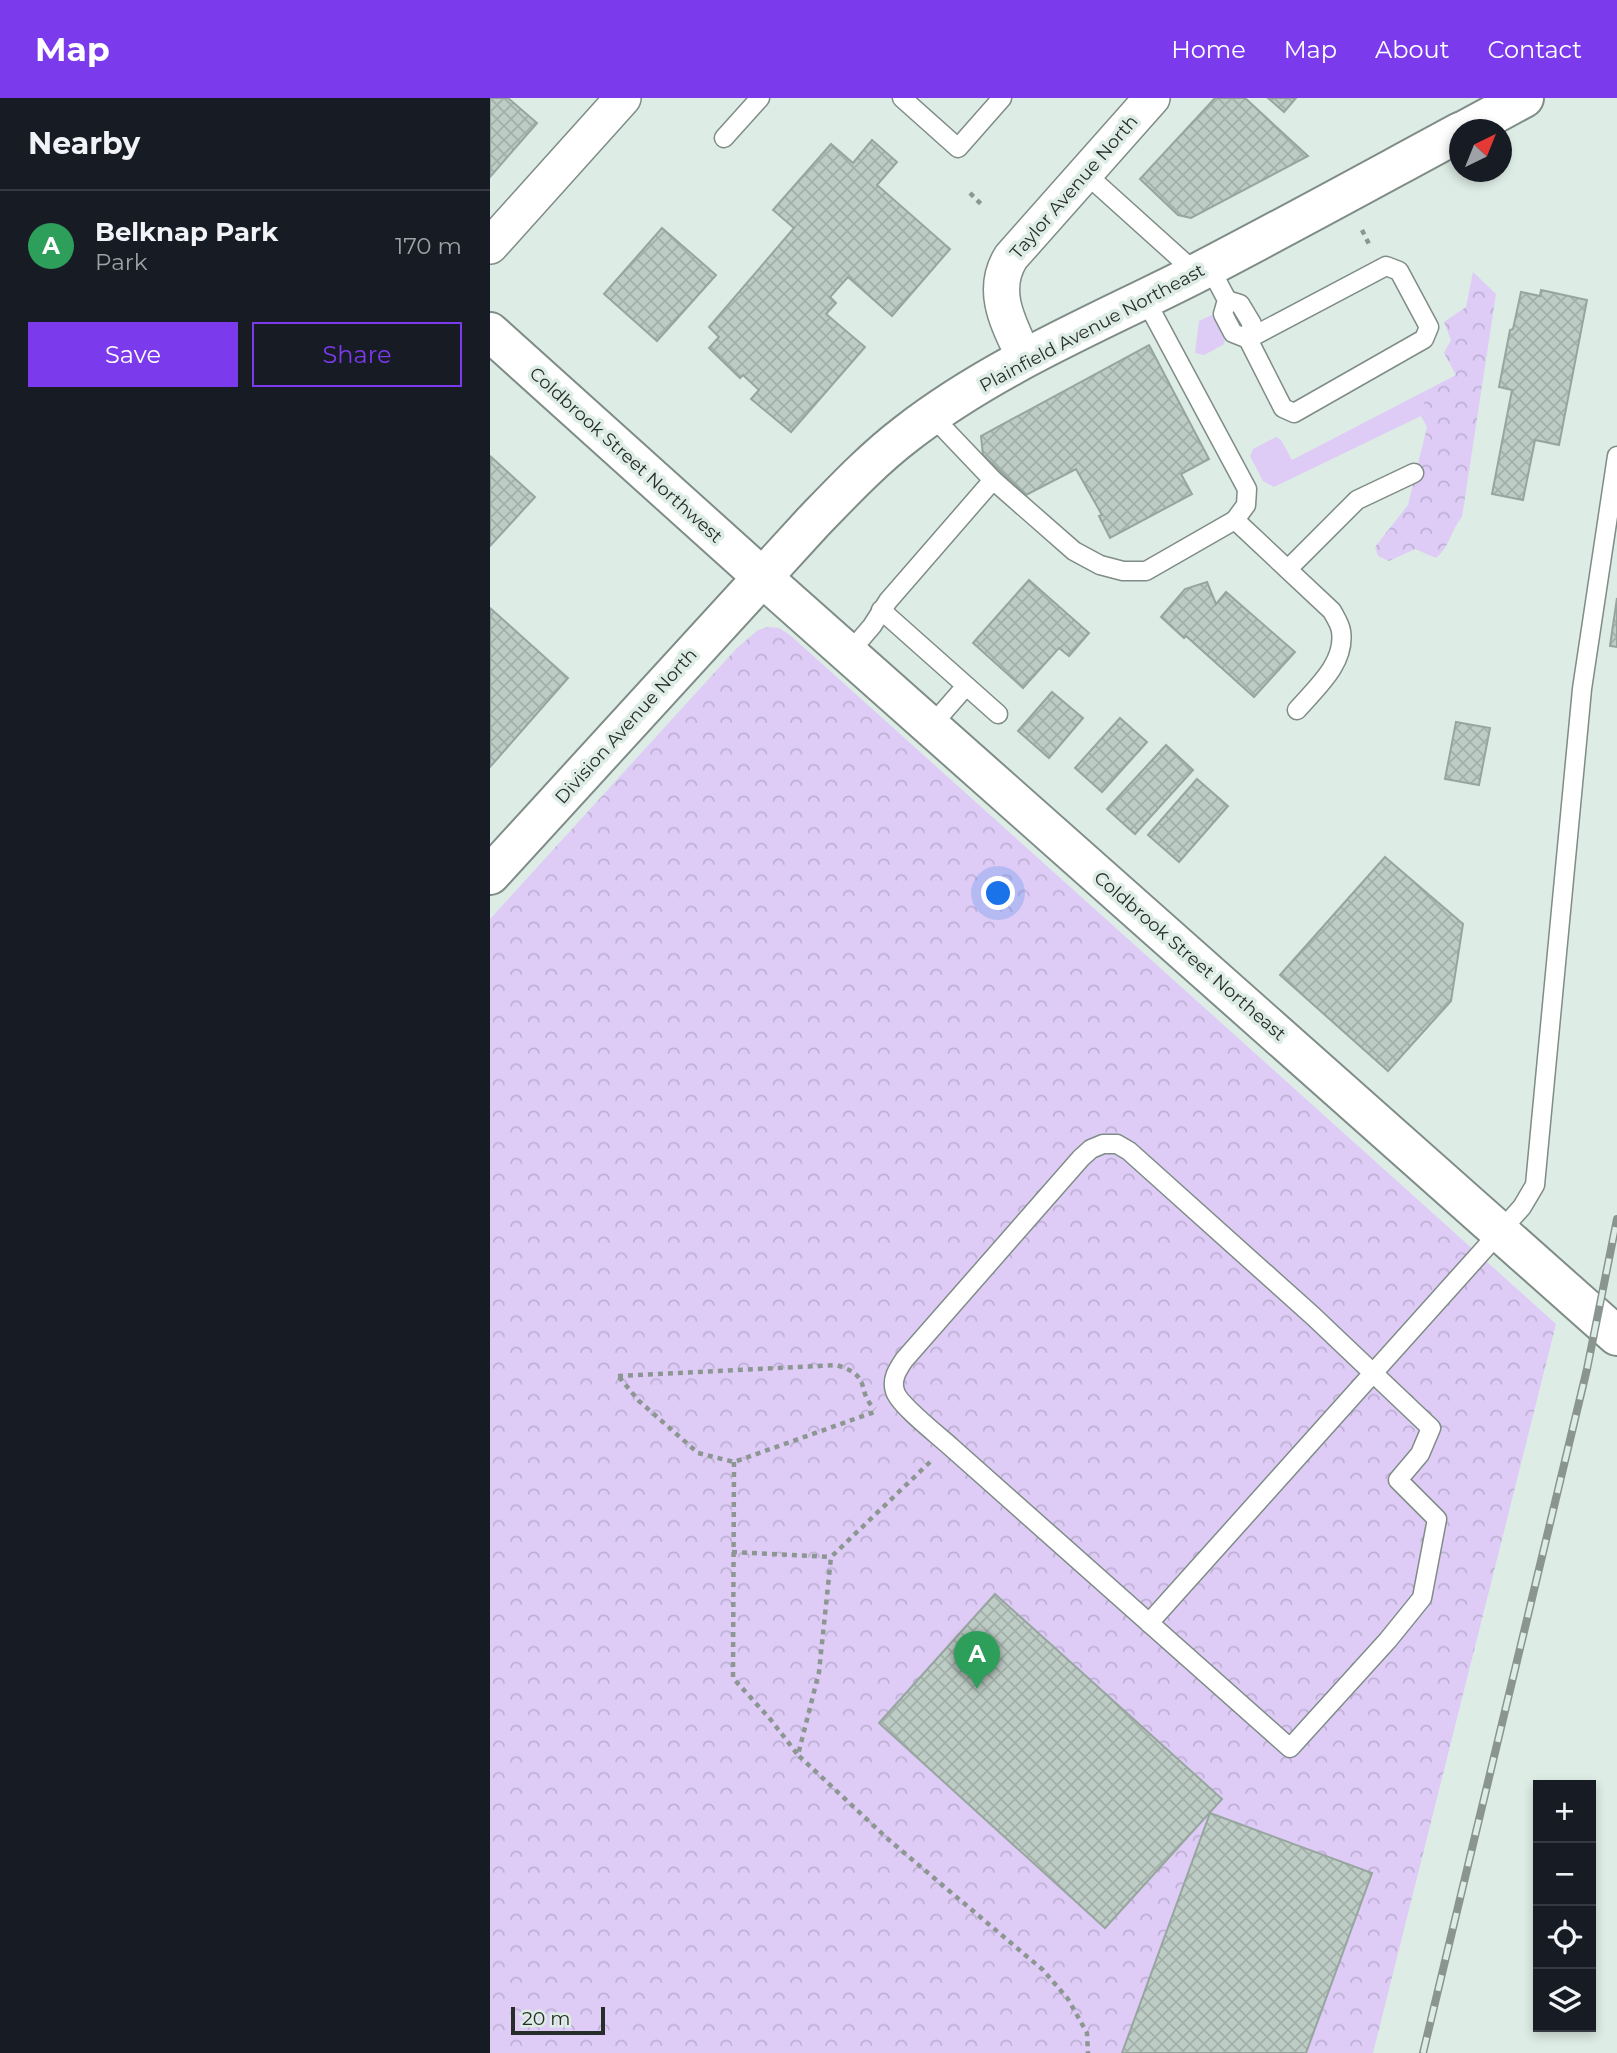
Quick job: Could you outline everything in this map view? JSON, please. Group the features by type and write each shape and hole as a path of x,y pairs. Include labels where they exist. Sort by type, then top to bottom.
{"main road":[{"path":"1485,119 1524,98"},
{"name":"Plainfield Avenue Northeast","path":"762,577 858,476 905,435 932,416 1025,359 1203,270 1449,138"},
{"name":"Coldbrook Street Northwest","path":"490,332 762,577"},
{"name":"Coldbrook Street Northeast","path":"762,577 1617,1336"},
{"name":"Division Avenue North","path":"490,874 762,577"}],"street":[{"path":"490,246 623,98"},
{"name":"Taylor Avenue North","path":"1025,359 1004,313 1001,289 1004,267 1152,98"}],"lane":[{"path":"724,138 760,98"},
{"path":"902,98 958,148 1002,98"},
{"path":"1085,173 1203,270 1227,300 1223,314 1233,333 1248,339 1283,408 1294,413 1424,340 1429,327 1399,271 1386,266 1248,339"},
{"path":"932,416 993,480 1074,551 1100,565 1123,571 1146,571 1235,520 1246,505 1247,489 1145,299"},
{"path":"1149,1623 1501,1231 1530,1197 1535,1185 1582,689 1617,456"},
{"path":"1288,569 1357,500 1415,473"},
{"path":"848,654 881,610 993,480"},
{"path":"1235,520 1332,611 1341,629 1341,650 1332,670 1297,710"},
{"path":"881,610 998,714"},
{"path":"931,726 966,686"},
{"path":"1104,1144 1117,1144 1129,1151 1373,1373 1432,1428 1420,1454 1398,1480 1437,1519 1422,1598 1388,1640 1290,1748 902,1402 895,1393 894,1380 904,1360 1081,1158 1091,1149 1104,1144"}],"path":[{"path":"970,193 982,205"},
{"path":"877,1412 868,1403 863,1380 850,1369 836,1364 618,1376 639,1401 698,1453 734,1462 877,1412 902,1402"},
{"path":"798,1755 819,1672 831,1557 932,1460"},
{"path":"734,1462 733,1678 798,1755 889,1840 1043,1970 1068,1999 1087,2033 1088,2053"},
{"path":"732,1552 831,1557"}],"green space":[{"path":"1473,272 1496,294 1462,517 1436,558 1415,549 1389,561 1378,556 1375,547 1408,505 1427,427 1421,416 1427,390 1456,375 1444,353 1451,340 1444,322 1466,307"},
{"path":"1212,315 1225,341 1223,345 1204,355 1195,353 1199,321"},
{"path":"1427,390 1421,416 1274,487 1263,481 1250,456 1253,449 1276,437 1281,440 1292,460"},
{"path":"779,628 790,635 1556,1324 1373,2053 490,2053 490,919 736,649 758,630"}],"building":[{"path":"490,98 508,98 537,123 490,177"},
{"path":"1215,98 1245,98 1308,156 1191,218 1178,215 1140,179"},
{"path":"1268,98 1296,98 1284,112"},
{"path":"872,140 897,162 877,185 950,249 892,316 848,277 830,297 836,303 826,314 865,347 791,432 751,399 759,390 743,375 740,378 709,348 719,337 709,327 794,228 773,210 831,144 853,163"},
{"path":"662,228 716,275 657,341 604,294"},
{"path":"1541,290 1587,300 1559,445 1535,440 1523,500 1492,494 1512,390 1499,387 1510,330 1513,329 1521,292 1540,296"},
{"path":"1149,345 1209,459 1181,474 1192,494 1110,538 1099,516 1102,515 1076,469 1026,495 983,455 981,436"},
{"path":"490,456 535,497 490,546"},
{"path":"1029,580 1089,633 1069,656 1059,648 1023,688 973,643"},
{"path":"1207,582 1216,604 1226,592 1295,652 1254,697 1161,617 1185,589"},
{"path":"1617,598 1617,647 1610,646"},
{"path":"490,608 568,678 490,767"},
{"path":"1052,692 1083,718 1049,758 1018,731"},
{"path":"1120,718 1147,742 1102,792 1075,768"},
{"path":"1456,722 1490,728 1479,785 1445,779"},
{"path":"1166,745 1193,770 1135,834 1107,809"},
{"path":"1197,779 1228,806 1179,862 1148,835"},
{"path":"1385,857 1463,924 1451,1001 1388,1071 1280,975"},
{"path":"995,1594 1222,1799 1105,1928 879,1723"},
{"path":"1210,1813 1372,1873 1306,2053 1122,2053"}],"railway":[{"path":"1423,2053 1587,1369 1617,1219"}],"place":[{"name":"Belknap Park","path":"977,1689"}]}
